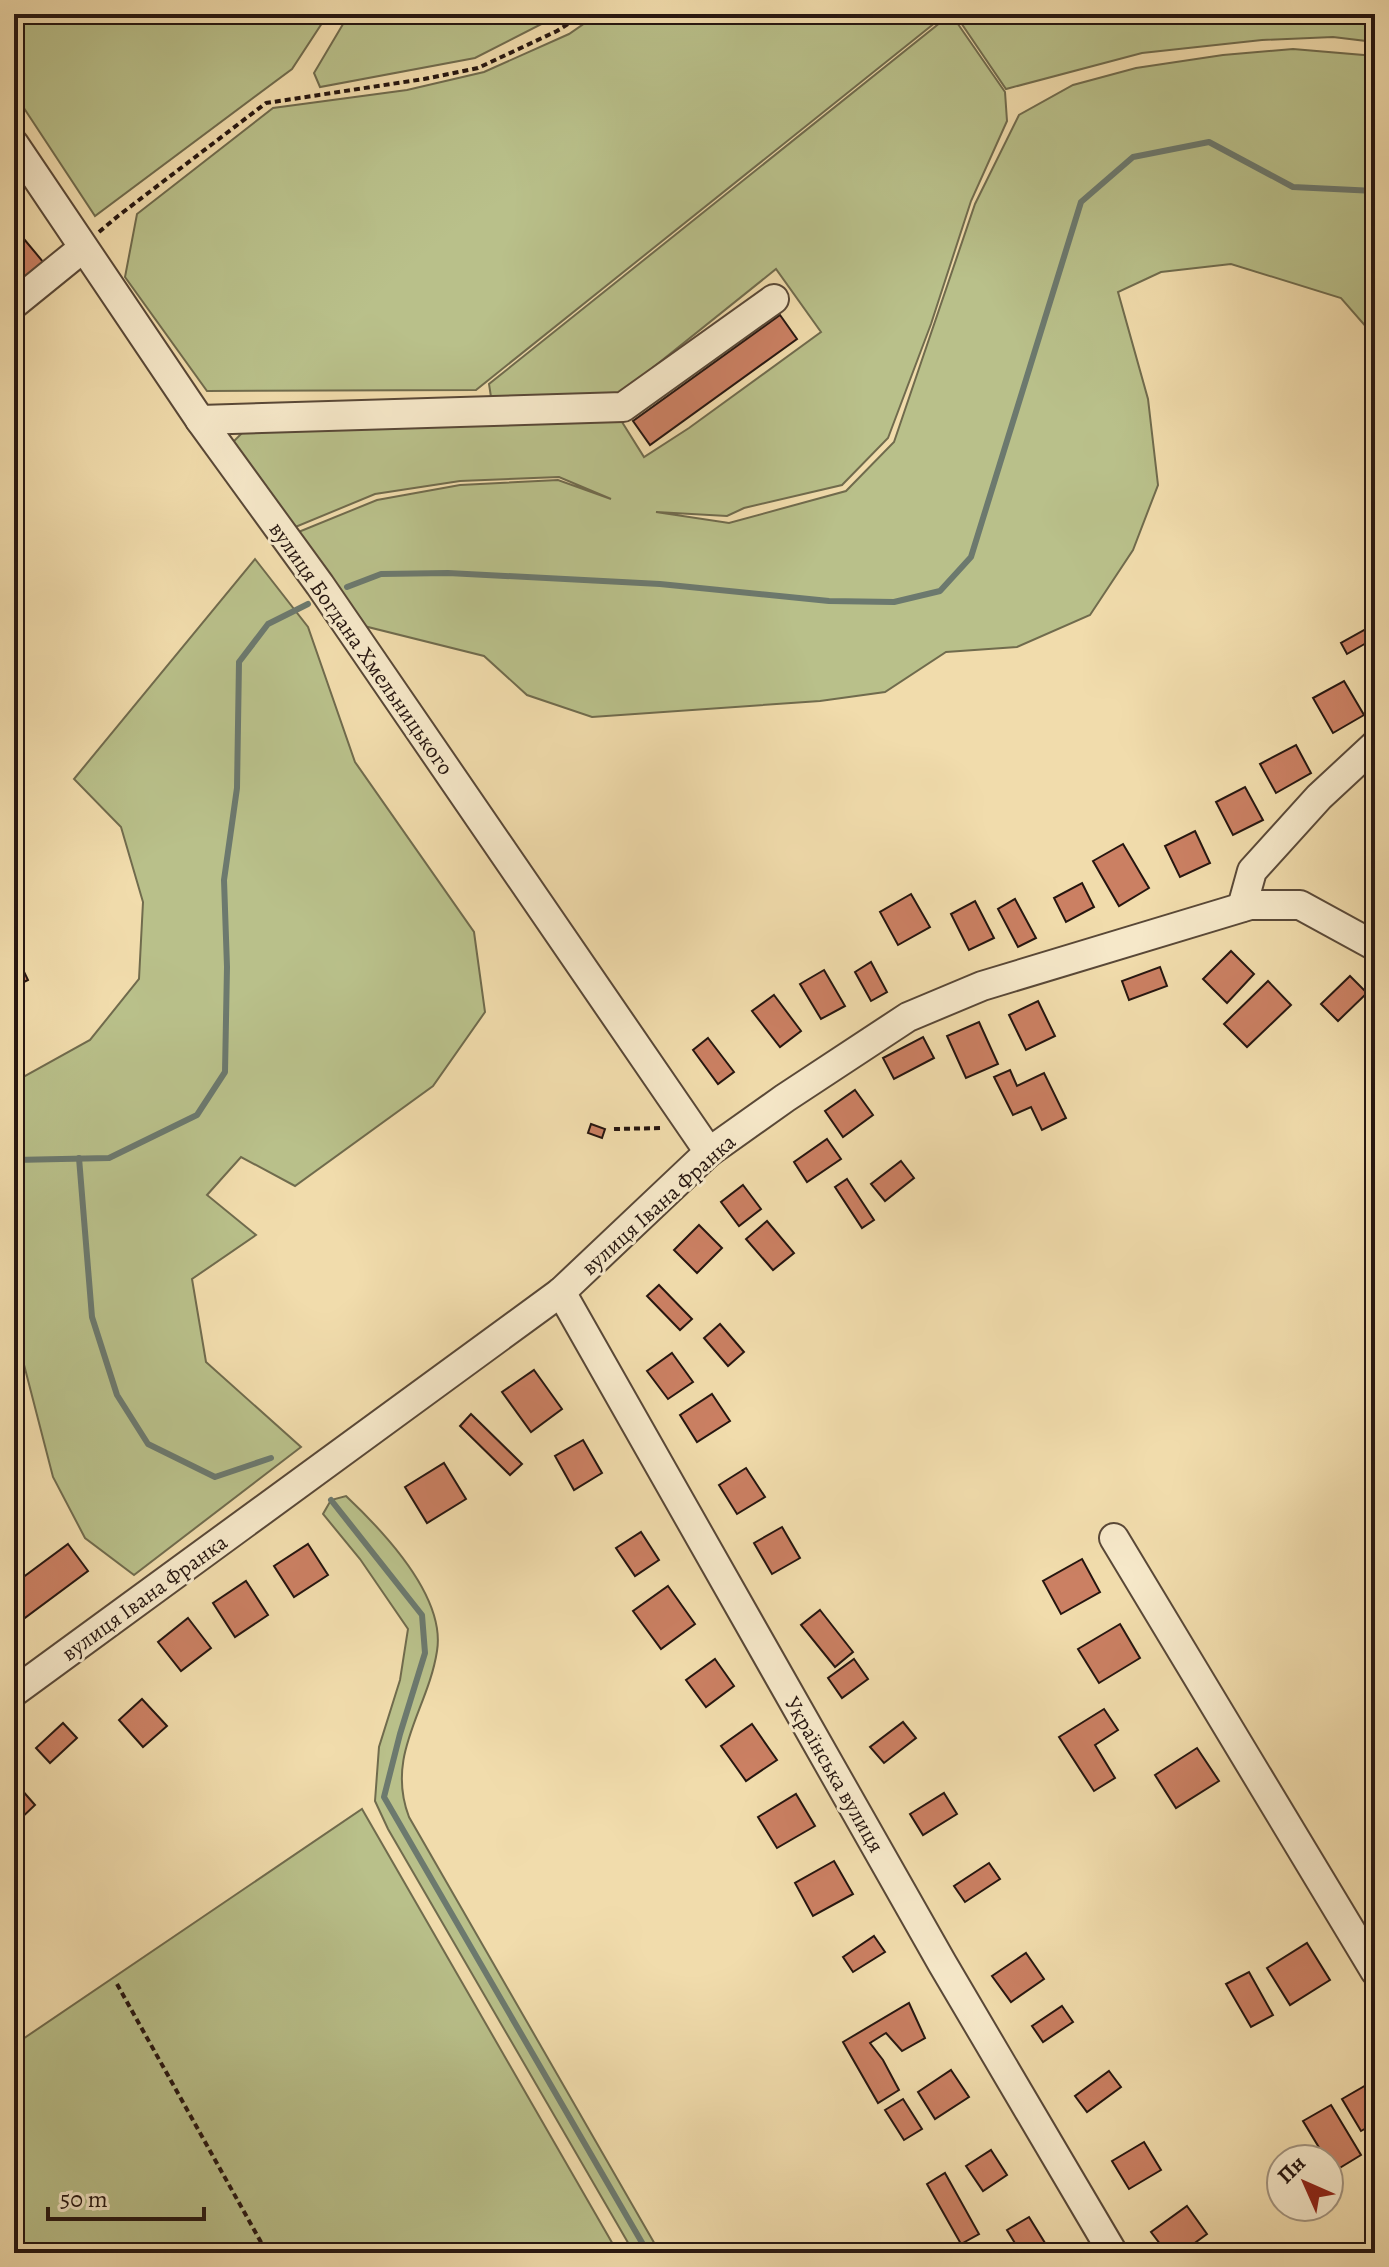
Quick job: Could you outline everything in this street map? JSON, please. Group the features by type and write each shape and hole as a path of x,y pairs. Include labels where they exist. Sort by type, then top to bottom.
{"street":[{"name":"вулиця Богдана Хмельницького","path":"14,144 200,420 320,585 709,1152"},
{"path":"14,304 83,248"},
{"path":"200,420 623,407 774,299"},
{"path":"1242,907 1252,871 1319,797 1375,745"},
{"name":"вулиця Івана Франка","path":"14,1692 561,1292 709,1152 908,1017 982,986 1250,905 1300,905 1375,946"},
{"name":"Українська вулиця","path":"561,1292 942,1963 1113,2253"},
{"path":"1114,1538 1375,1971"}],"path":[{"path":"83,248 118,216 266,103 478,68 557,31 584,14"},
{"path":"614,1129 690,1126"},
{"path":"117,1984 267,2253"}],"green space":[{"path":"14,14 328,14 292,69 95,216 14,93"},
{"path":"349,14 561,14 475,58 320,87 314,73"},
{"path":"598,14 946,14 476,390 207,391 125,277 137,214 273,108 407,90 484,72 569,34"},
{"path":"951,14 1005,92 1007,121 971,201 931,324 888,438 842,485 744,508 727,516 656,512 729,523 846,491 894,442 975,204 1019,115 1073,85 1136,68 1223,55 1293,49 1375,56 1375,337 1341,298 1231,264 1161,272 1118,292 1148,399 1158,485 1133,550 1090,615 1017,647 946,652 885,692 820,701 592,717 527,695 484,656 364,626 296,533 377,500 460,485 558,480 611,499 559,477 460,481 375,494 293,528 233,442 250,425 609,415 622,422 644,457 821,332 776,269 620,394 491,397 489,384"},
{"path":"955,14 1375,14 1375,42 1333,37 1262,40 1142,53 1006,89"},
{"path":"255,559 308,627 355,762 474,932 485,1012 433,1086 295,1186 241,1157 207,1195 256,1235 192,1279 206,1362 301,1447 134,1575 85,1538 53,1477 14,1326 14,1082 90,1040 139,979 143,902 121,827 74,779"},
{"path":"346,1496 393,1545 408,1566 432,1608 437,1630 437,1651 432,1672 405,1752 403,1794 409,1817 660,2253 634,2253 388,1829 375,1801 379,1747 400,1680 408,1629 360,1559 323,1514 331,1500"},
{"path":"362,1809 618,2253 14,2253 14,2045"}],"building":[{"path":"14,227 44,263 14,287"},
{"path":"780,315 797,339 650,445 633,421"},
{"path":"1375,624 1375,638 1347,654 1341,643"},
{"path":"1344,681 1364,715 1333,733 1313,698"},
{"path":"1296,745 1311,773 1276,793 1260,764"},
{"path":"1245,787 1263,820 1233,835 1216,802"},
{"path":"1195,831 1210,863 1180,877 1165,846"},
{"path":"1123,844 1149,888 1119,906 1093,861"},
{"path":"1082,883 1094,907 1066,922 1054,898"},
{"path":"911,894 930,927 898,945 880,912"},
{"path":"1015,899 1036,938 1018,947 998,909"},
{"path":"975,901 994,938 969,950 951,914"},
{"path":"14,951 28,980 14,987"},
{"path":"1231,951 1254,974 1227,1003 1203,979"},
{"path":"871,962 887,992 871,1001 855,972"},
{"path":"1160,967 1167,986 1129,1000 1122,981"},
{"path":"824,970 845,1006 821,1019 800,984"},
{"path":"1350,976 1367,993 1338,1021 1321,1004"},
{"path":"1268,981 1291,1005 1247,1047 1224,1024"},
{"path":"774,995 801,1031 780,1047 752,1011"},
{"path":"1038,1001 1055,1036 1026,1050 1009,1015"},
{"path":"979,1022 998,1064 966,1078 947,1036"},
{"path":"923,1037 934,1058 894,1079 883,1058"},
{"path":"708,1038 734,1072 718,1084 693,1050"},
{"path":"1010,1070 1017,1086 1044,1073 1066,1118 1042,1130 1031,1107 1013,1115 994,1077"},
{"path":"855,1090 873,1115 843,1137 825,1111"},
{"path":"591,1124 605,1129 602,1138 588,1133"},
{"path":"827,1139 841,1159 807,1182 794,1162"},
{"path":"901,1161 914,1178 885,1201 871,1184"},
{"path":"847,1179 874,1220 862,1228 835,1187"},
{"path":"743,1185 761,1209 739,1226 721,1202"},
{"path":"767,1221 794,1253 773,1270 746,1239"},
{"path":"699,1225 722,1248 697,1273 674,1250"},
{"path":"659,1285 692,1319 680,1330 647,1296"},
{"path":"720,1324 744,1352 728,1366 704,1338"},
{"path":"672,1353 693,1382 668,1399 647,1371"},
{"path":"534,1370 562,1409 531,1432 502,1392"},
{"path":"712,1394 730,1421 697,1442 680,1415"},
{"path":"471,1414 522,1464 510,1475 460,1426"},
{"path":"583,1440 602,1473 574,1490 555,1456"},
{"path":"444,1463 466,1499 427,1523 405,1487"},
{"path":"746,1468 765,1497 737,1514 719,1485"},
{"path":"782,1527 800,1558 772,1574 754,1543"},
{"path":"641,1532 659,1560 635,1576 616,1548"},
{"path":"68,1544 88,1571 18,1623 14,1618 14,1584"},
{"path":"308,1544 328,1575 294,1597 274,1566"},
{"path":"1082,1559 1100,1592 1061,1614 1043,1581"},
{"path":"246,1581 268,1615 235,1637 213,1603"},
{"path":"668,1586 695,1624 661,1649 633,1611"},
{"path":"820,1610 853,1652 835,1667 801,1625"},
{"path":"188,1618 211,1648 181,1671 158,1642"},
{"path":"1120,1624 1140,1658 1099,1683 1078,1649"},
{"path":"715,1659 734,1686 706,1707 686,1680"},
{"path":"854,1659 868,1679 842,1698 828,1678"},
{"path":"142,1699 167,1726 143,1747 119,1720"},
{"path":"1104,1709 1118,1730 1095,1745 1115,1778 1094,1791 1059,1737"},
{"path":"903,1722 916,1738 884,1763 870,1747"},
{"path":"63,1723 77,1738 50,1763 36,1748"},
{"path":"752,1724 777,1760 746,1781 721,1746"},
{"path":"1197,1748 1219,1781 1176,1808 1155,1775"},
{"path":"14,1781 35,1805 14,1825"},
{"path":"944,1793 957,1814 923,1835 910,1814"},
{"path":"796,1794 815,1826 777,1848 758,1817"},
{"path":"834,1861 853,1894 813,1916 795,1883"},
{"path":"989,1863 1000,1879 965,1902 954,1886"},
{"path":"874,1936 885,1952 853,1972 843,1957"},
{"path":"1307,1943 1330,1980 1290,2005 1267,1968"},
{"path":"1026,1953 1044,1979 1011,2002 992,1976"},
{"path":"1249,1972 1273,2015 1251,2027 1226,1984"},
{"path":"909,2003 925,2038 902,2051 886,2033 870,2043 899,2090 878,2103 843,2042"},
{"path":"1062,2006 1073,2022 1043,2042 1032,2026"},
{"path":"951,2070 969,2097 935,2119 918,2092"},
{"path":"1109,2071 1121,2087 1087,2112 1075,2096"},
{"path":"1375,2080 1375,2123 1361,2131 1342,2099"},
{"path":"903,2099 922,2129 904,2140 885,2110"},
{"path":"1331,2105 1361,2155 1345,2165 1345,2143 1316,2143 1303,2121"},
{"path":"1144,2142 1161,2170 1129,2189 1112,2161"},
{"path":"991,2150 1007,2175 983,2191 966,2166"},
{"path":"945,2173 979,2234 961,2244 927,2184"},
{"path":"1187,2206 1207,2234 1181,2253 1167,2253 1151,2232"},
{"path":"1029,2217 1045,2243 1029,2253 1021,2253 1007,2230"}],"waterway":[{"path":"347,587 381,574 448,573 660,584 829,601 894,602 940,591 971,557 1081,202 1133,157 1209,142 1293,187 1375,191"},
{"path":"14,1160 109,1158 197,1115 225,1072 227,967 224,880 237,788 239,662 268,624 308,604"},
{"path":"79,1158 92,1317 117,1395 148,1444 215,1477 271,1458"},
{"path":"331,1500 422,1615 425,1653 384,1797 648,2253"}]}
